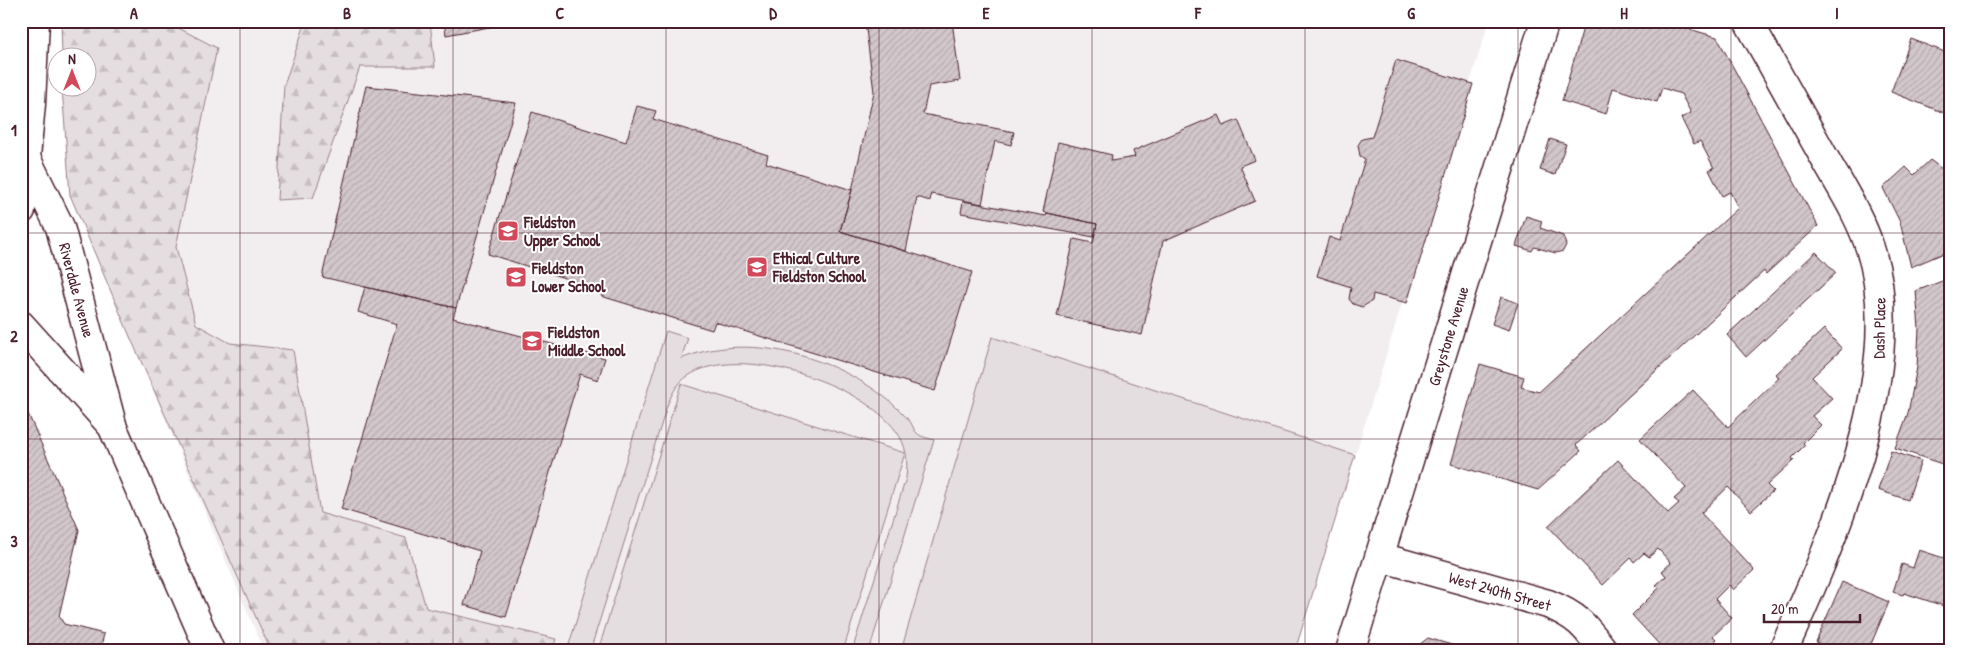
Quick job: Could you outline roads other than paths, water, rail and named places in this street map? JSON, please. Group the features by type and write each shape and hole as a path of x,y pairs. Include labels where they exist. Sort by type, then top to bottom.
{"street":[{"path":"21,210 23,157 31,104 35,21"},
{"name":"Greystone Avenue","path":"1350,651 1545,21"},
{"name":"Dash Place","path":"1748,21 1849,201 1870,248 1880,292 1882,338 1875,390 1862,443 1835,528 1783,651"},
{"name":"Riverdale Avenue","path":"23,157 60,227 113,428 210,651"},
{"name":"Riverdale Avenue","path":"21,325 113,428"},
{"name":"West 240th Street","path":"1380,557 1548,604 1570,613 1586,627 1604,651"}],"place":[{"name":"Fieldston Upper School","path":"508,231"},
{"name":"Ethical Culture Fieldston School","path":"757,267"},
{"name":"Fieldston Lower School","path":"516,277"},
{"name":"Fieldston Middle School","path":"532,341"}]}
